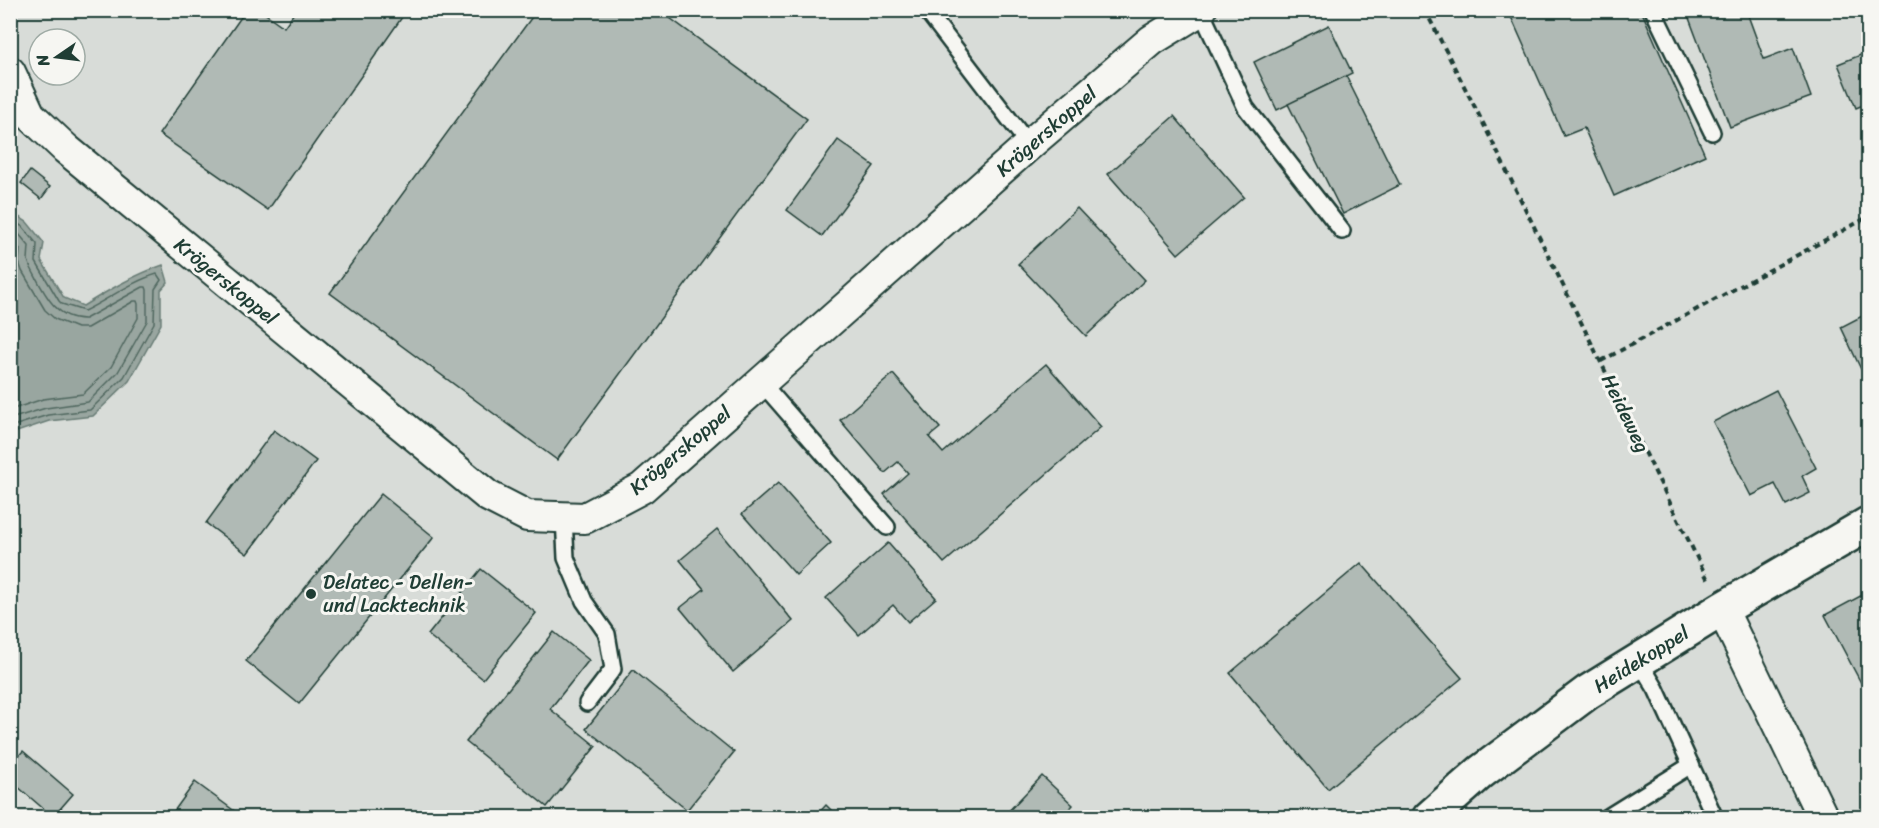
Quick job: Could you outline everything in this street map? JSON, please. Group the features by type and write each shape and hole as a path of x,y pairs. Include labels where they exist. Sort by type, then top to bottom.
{"street":[{"name":"Krögerskoppel","path":"10,72 30,115 66,149 488,496 527,516 585,518 642,488 1029,145 1152,40 1201,10"},
{"name":"Heidekoppel","path":"1429,818 1481,772 1588,692 1722,609 1869,524"},
{"path":"1722,609 1822,818"}],"lane":[{"path":"926,10 1029,145"},
{"path":"1201,10 1246,108 1342,231"},
{"path":"1653,10 1712,132"},
{"path":"761,382 887,527"},
{"path":"564,518 566,558 584,601 607,634 613,669 586,703"},
{"path":"1639,661 1656,689 1716,818"},
{"path":"1606,818 1691,765"}],"path":[{"name":"Heideweg","path":"1425,10 1722,609"},
{"path":"1601,361 1869,217"}],"shaded area":[{"path":"11,11 1868,11 1868,817 11,817"}],"water":[{"path":"11,212 27,222 44,243 41,260 64,298 83,306 132,278 163,265 168,282 161,290 161,324 129,381 93,416 49,421 11,434"}],"building":[{"path":"246,10 260,10 284,27 296,10 407,10 268,210 159,134"},
{"path":"537,10 659,10 807,119 557,460 330,293"},
{"path":"1508,10 1641,10 1705,155 1614,196 1584,128 1564,136"},
{"path":"1686,10 1746,10 1764,59 1793,48 1811,97 1730,127"},
{"path":"1857,10 1868,10 1868,24 1864,26"},
{"path":"1329,25 1352,73 1277,110 1254,62"},
{"path":"1868,52 1868,103 1856,108 1838,64"},
{"path":"1346,76 1400,185 1343,214 1288,104"},
{"path":"1174,116 1244,197 1178,254 1108,174"},
{"path":"838,140 874,166 822,236 787,210"},
{"path":"30,171 50,187 41,199 21,183"},
{"path":"1077,208 1145,280 1086,336 1018,264"},
{"path":"1868,313 1868,384 1841,327"},
{"path":"1046,364 1101,427 944,563 884,494 908,473 898,462 885,473 840,420 893,374 940,428 929,437 943,453"},
{"path":"1776,390 1816,468 1802,476 1810,493 1786,505 1775,484 1751,496 1713,422"},
{"path":"274,430 316,461 247,554 206,523"},
{"path":"778,483 831,543 796,575 742,514"},
{"path":"381,494 434,537 299,704 246,661"},
{"path":"717,529 793,621 733,672 680,608 704,589 680,560"},
{"path":"888,543 936,598 908,622 893,605 859,635 826,598"},
{"path":"1361,563 1462,678 1328,789 1230,673"},
{"path":"481,569 536,613 483,679 428,635"},
{"path":"1868,592 1868,696 1825,615"},
{"path":"554,632 589,660 550,709 596,746 547,807 466,742"},
{"path":"633,670 734,752 687,810 586,729"},
{"path":"23,751 73,794 53,817 10,780 10,765"},
{"path":"1042,776 1073,805 1061,818 1002,818"},
{"path":"195,782 244,818 169,818"},
{"path":"826,805 839,818 814,818"}],"place":[{"name":"Delatec - Dellen- und Lacktechnik","path":"311,594"}]}
